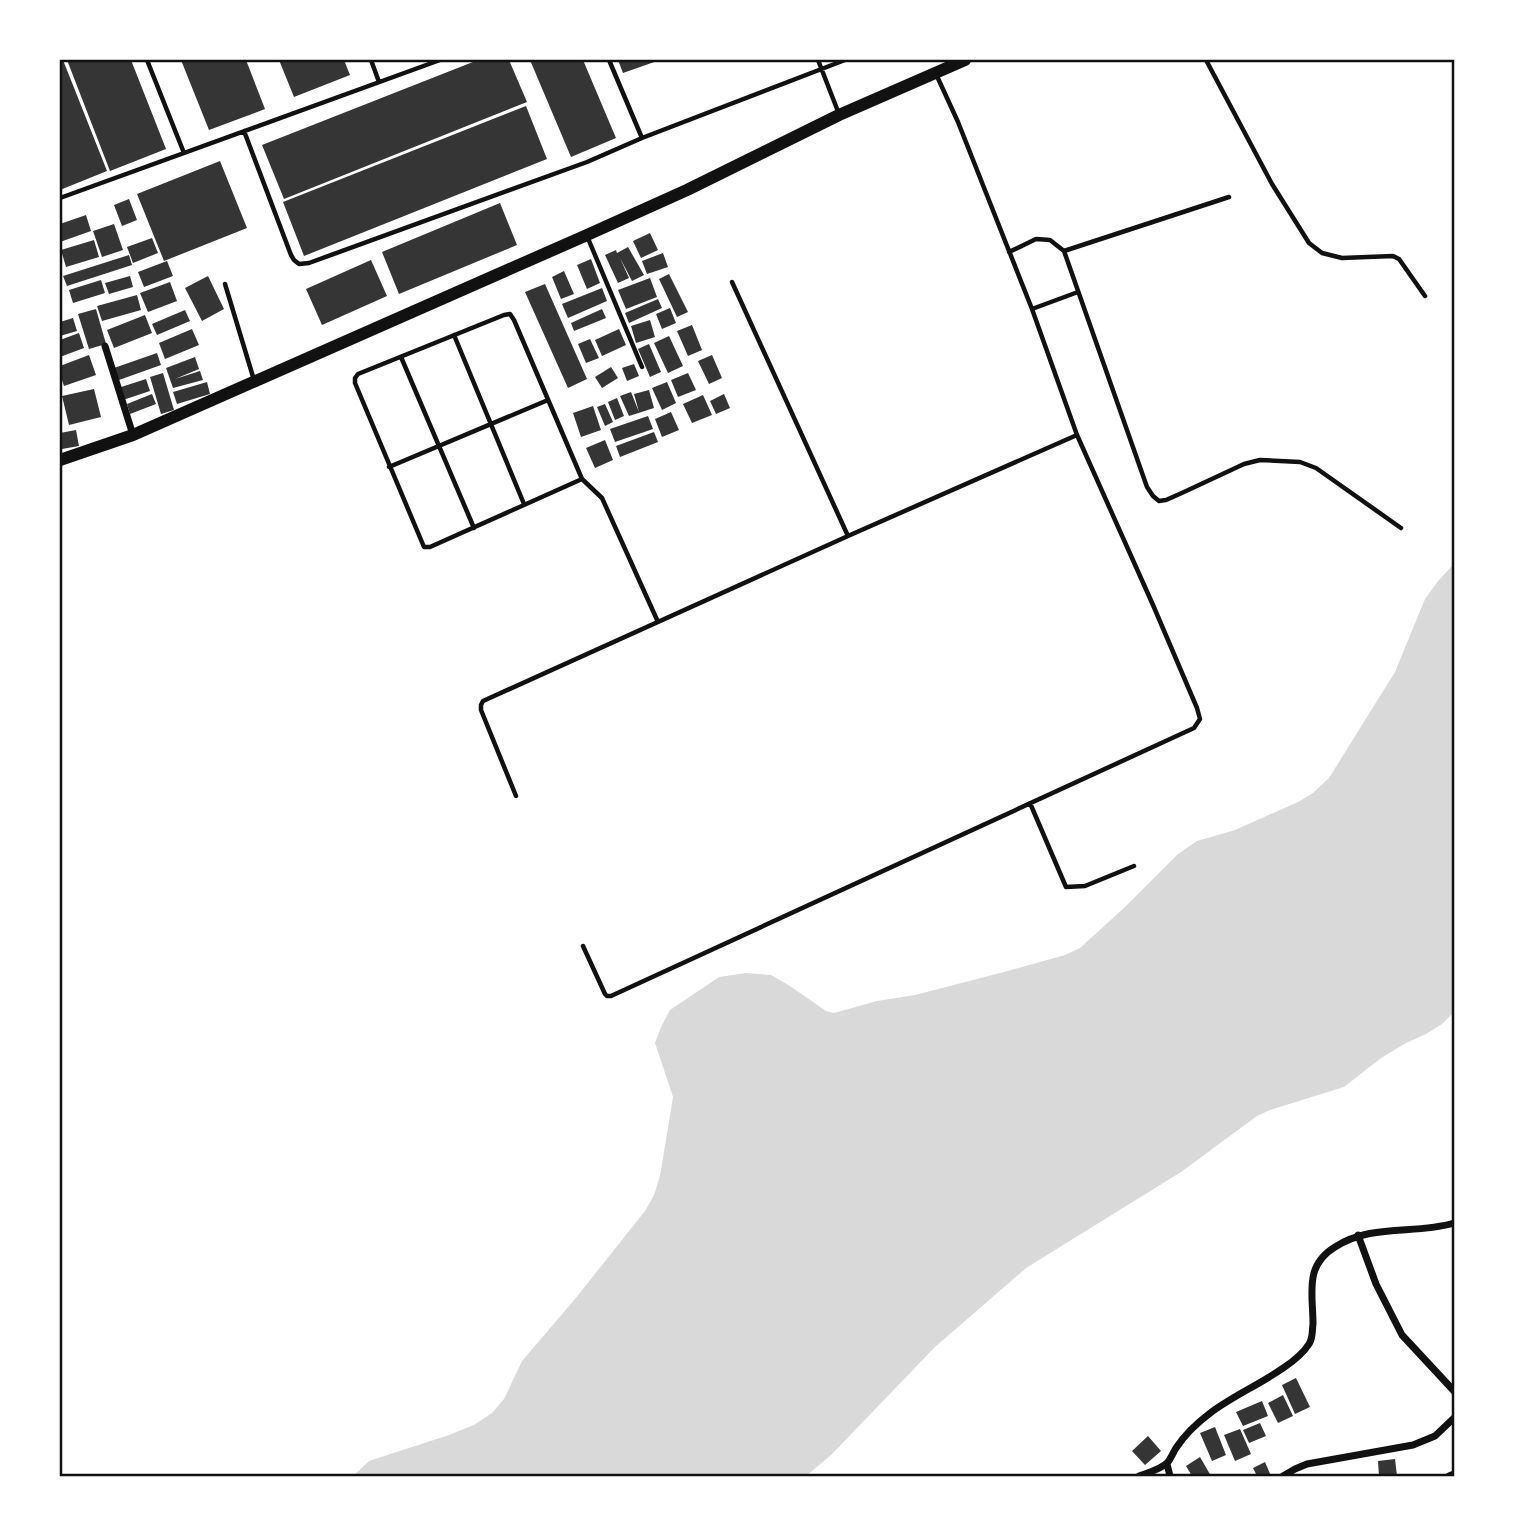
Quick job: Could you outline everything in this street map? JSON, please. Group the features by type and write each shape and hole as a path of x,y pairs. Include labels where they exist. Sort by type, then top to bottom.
{"main road":[{"path":"60,460 132,435 587,235 687,190 839,115 965,60"}],"street":[{"path":"105,346 132,435"},
{"path":"1139,1476 1167,1464 1175,1450 1209,1414 1304,1353 1312,1340 1311,1292 1314,1271 1334,1248 1357,1235 1454,1223"},
{"path":"1357,1235 1376,1284 1402,1335 1454,1391"},
{"path":"1283,1476 1307,1464 1413,1445 1435,1436 1454,1418"},
{"path":"1167,1464 1170,1476"},
{"path":"1449,1476 1454,1474"}],"lane":[{"path":"147,60 184,153"},
{"path":"370,60 379,82"},
{"path":"60,198 440,60"},
{"path":"609,60 642,138"},
{"path":"818,60 839,115"},
{"path":"244,131 291,255 299,264 309,263 587,162 845,60"},
{"path":"1206,60 1272,184 1309,243 1322,253 1342,258 1393,256 1398,259 1424,296"},
{"path":"583,946 605,994 611,996 1194,728 1200,719 1077,435 1032,309 936,72"},
{"path":"1064,251 1229,197"},
{"path":"587,235 642,367"},
{"path":"1009,251 1036,239 1050,240 1064,251 1147,487 1159,501 1244,464 1260,460 1300,462 1316,468 1401,528"},
{"path":"732,282 848,536"},
{"path":"225,284 255,381"},
{"path":"1032,309 1078,292"},
{"path":"582,479 430,547 424,547 389,467 355,378 358,374 510,314 582,479 602,499 658,622"},
{"path":"454,335 524,504"},
{"path":"401,357 474,528"},
{"path":"389,467 548,400"},
{"path":"516,796 481,709 483,701 1077,435"},
{"path":"1030,803 1066,887 1085,886 1133,866"}],"shaded area":[{"path":"1454,564 1454,1012 1442,1024 1381,1058 1344,1087 1257,1116 1181,1172 1026,1268 935,1347 831,1455 806,1476 353,1476 369,1461 449,1435 474,1425 492,1413 504,1399 522,1361 645,1211 660,1176 673,1097 655,1043 670,1010 719,977 746,973 771,975 826,1011 834,1013 1004,972 1065,955 1080,948 1178,854 1197,841 1235,830 1300,801 1329,778 1395,672 1425,599"}],"building":[{"path":"60,60 63,60 107,171 60,190"},
{"path":"67,60 131,60 166,149 110,171"},
{"path":"181,60 246,60 265,109 209,130"},
{"path":"279,60 344,60 350,75 294,97"},
{"path":"478,60 509,60 527,102 284,199 262,145"},
{"path":"530,60 583,60 616,138 571,157"},
{"path":"618,60 660,60 623,73"},
{"path":"526,106 547,159 304,256 283,202"},
{"path":"220,161 247,228 164,261 137,194"},
{"path":"129,199 137,220 122,226 114,205"},
{"path":"500,203 517,245 399,294 382,252"},
{"path":"86,215 91,231 60,242 60,224"},
{"path":"114,224 123,250 102,257 93,231"},
{"path":"650,233 658,250 641,258 633,241"},
{"path":"152,238 158,253 133,263 127,247"},
{"path":"94,240 99,257 66,267 61,250"},
{"path":"628,247 644,275 632,281 620,258 629,278 618,283 605,255"},
{"path":"663,253 668,267 647,274 642,261"},
{"path":"129,255 132,265 67,286 63,276"},
{"path":"591,259 600,283 587,289 577,265"},
{"path":"371,260 387,296 322,325 306,289"},
{"path":"167,261 173,276 144,287 138,272"},
{"path":"564,271 574,294 561,299 552,277"},
{"path":"669,274 688,312 677,317 659,279"},
{"path":"130,276 133,287 109,294 105,283"},
{"path":"208,276 224,309 202,321 185,288"},
{"path":"650,278 657,297 626,309 618,290"},
{"path":"101,280 105,293 73,303 69,290"},
{"path":"170,282 177,301 148,312 140,293"},
{"path":"545,284 587,379 568,388 525,292"},
{"path":"602,288 607,301 568,318 562,304"},
{"path":"137,295 141,310 102,321 97,306"},
{"path":"658,299 662,308 629,323 625,313"},
{"path":"670,308 676,323 662,329 656,314"},
{"path":"96,309 106,344 89,349 78,314"},
{"path":"602,309 606,318 574,331 571,323"},
{"path":"185,310 190,321 157,335 152,324"},
{"path":"145,315 152,333 114,348 107,330"},
{"path":"73,318 77,331 60,336 60,322"},
{"path":"650,320 655,337 636,343 631,326"},
{"path":"692,325 702,350 688,356 677,331"},
{"path":"192,329 199,345 165,359 159,343"},
{"path":"619,329 626,345 602,356 595,340"},
{"path":"79,333 84,348 60,357 60,340"},
{"path":"669,336 683,366 668,373 654,343"},
{"path":"590,339 599,358 586,363 578,344"},
{"path":"649,344 661,372 650,377 638,349"},
{"path":"157,353 161,365 119,380 114,368"},
{"path":"89,355 96,375 64,386 60,366"},
{"path":"712,355 722,378 709,384 698,361"},
{"path":"195,357 199,369 175,379 200,371 203,380 173,388 166,368"},
{"path":"634,364 639,376 627,381 622,368"},
{"path":"611,367 618,378 602,388 595,377"},
{"path":"163,373 174,410 161,414 150,377"},
{"path":"688,373 696,390 678,397 671,380"},
{"path":"146,379 150,391 123,400 118,388"},
{"path":"207,382 210,394 177,404 173,392"},
{"path":"667,382 676,403 662,410 652,388"},
{"path":"94,389 101,417 69,425 62,396"},
{"path":"649,390 654,408 629,416 620,396 631,392 639,412 634,394"},
{"path":"152,394 156,404 130,414 127,404"},
{"path":"724,394 730,408 716,414 710,401"},
{"path":"703,395 712,415 692,423 683,404"},
{"path":"617,398 624,416 615,420 608,402"},
{"path":"605,404 613,422 605,426 597,407"},
{"path":"593,406 601,430 581,437 573,413"},
{"path":"671,412 679,430 662,437 655,419"},
{"path":"648,416 653,429 615,442 610,429"},
{"path":"76,430 79,446 62,449 60,433"},
{"path":"654,432 658,442 620,457 616,446"},
{"path":"605,440 613,460 595,468 586,448"},
{"path":"1296,1378 1310,1407 1295,1414 1282,1385"},
{"path":"1283,1395 1293,1416 1278,1423 1268,1403"},
{"path":"1262,1401 1268,1416 1243,1426 1236,1412"},
{"path":"1260,1423 1266,1436 1249,1443 1243,1430"},
{"path":"1215,1427 1226,1455 1212,1461 1200,1433"},
{"path":"1240,1429 1251,1454 1235,1461 1224,1435"},
{"path":"1148,1436 1161,1451 1145,1465 1132,1451"},
{"path":"1200,1457 1211,1476 1192,1476 1186,1466"},
{"path":"1395,1459 1397,1476 1379,1476 1378,1461"},
{"path":"1265,1462 1271,1476 1257,1476 1253,1468"}]}
